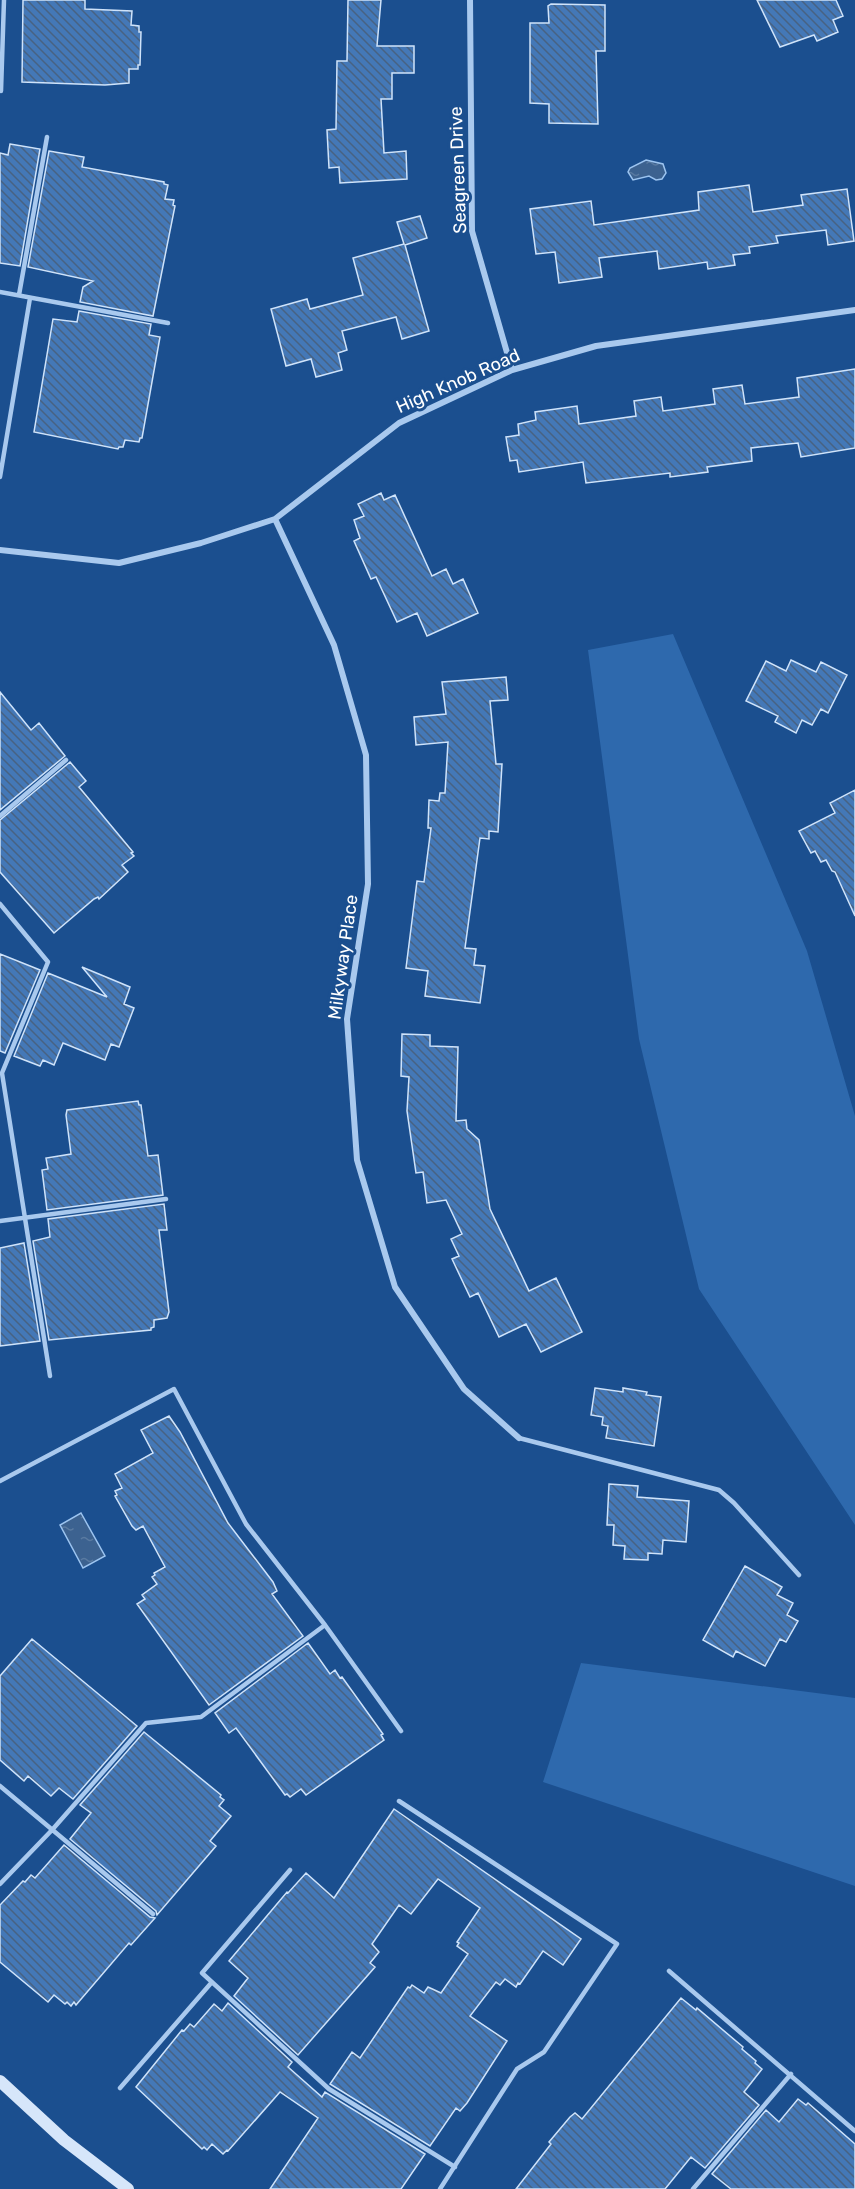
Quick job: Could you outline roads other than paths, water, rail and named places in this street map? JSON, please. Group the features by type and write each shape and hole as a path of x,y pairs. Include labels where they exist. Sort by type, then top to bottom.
{"main road":[{"path":"0,2081 64,2140 128,2189"}],"street":[{"name":"Seagreen Drive","path":"470,0 472,231 512,370"},
{"name":"High Knob Road","path":"0,550 118,563 201,543 275,519 399,423 512,370 596,346 855,310"},
{"name":"Milkyway Place","path":"275,519 334,645 366,755 368,884 347,1019 357,1160 395,1287 464,1389 519,1438"}],"lane":[{"path":"1,91 4,0"},
{"path":"19,296 47,137"},
{"path":"0,292 168,323"},
{"path":"0,477 30,298"},
{"path":"0,816 66,760"},
{"path":"0,904 48,962 2,1073 50,1376"},
{"path":"0,1221 166,1199"},
{"path":"0,1481 174,1389 246,1524 325,1625 401,1731"},
{"path":"519,1438 719,1490 734,1503 799,1575"},
{"path":"0,1884 52,1830 146,1723 201,1717 325,1625"},
{"path":"0,1786 153,1914"},
{"path":"399,1801 617,1944 544,2052 517,2068 440,2189"},
{"path":"290,1870 202,1973 329,2089 455,2167"},
{"path":"669,1971 855,2131"},
{"path":"120,2088 212,1982"},
{"path":"693,2189 791,2074"}],"water":[{"path":"646,160 663,164 666,173 662,179 656,180 649,176 633,180 628,172 630,168"},
{"path":"81,1513 105,1556 83,1568 60,1525"}]}
